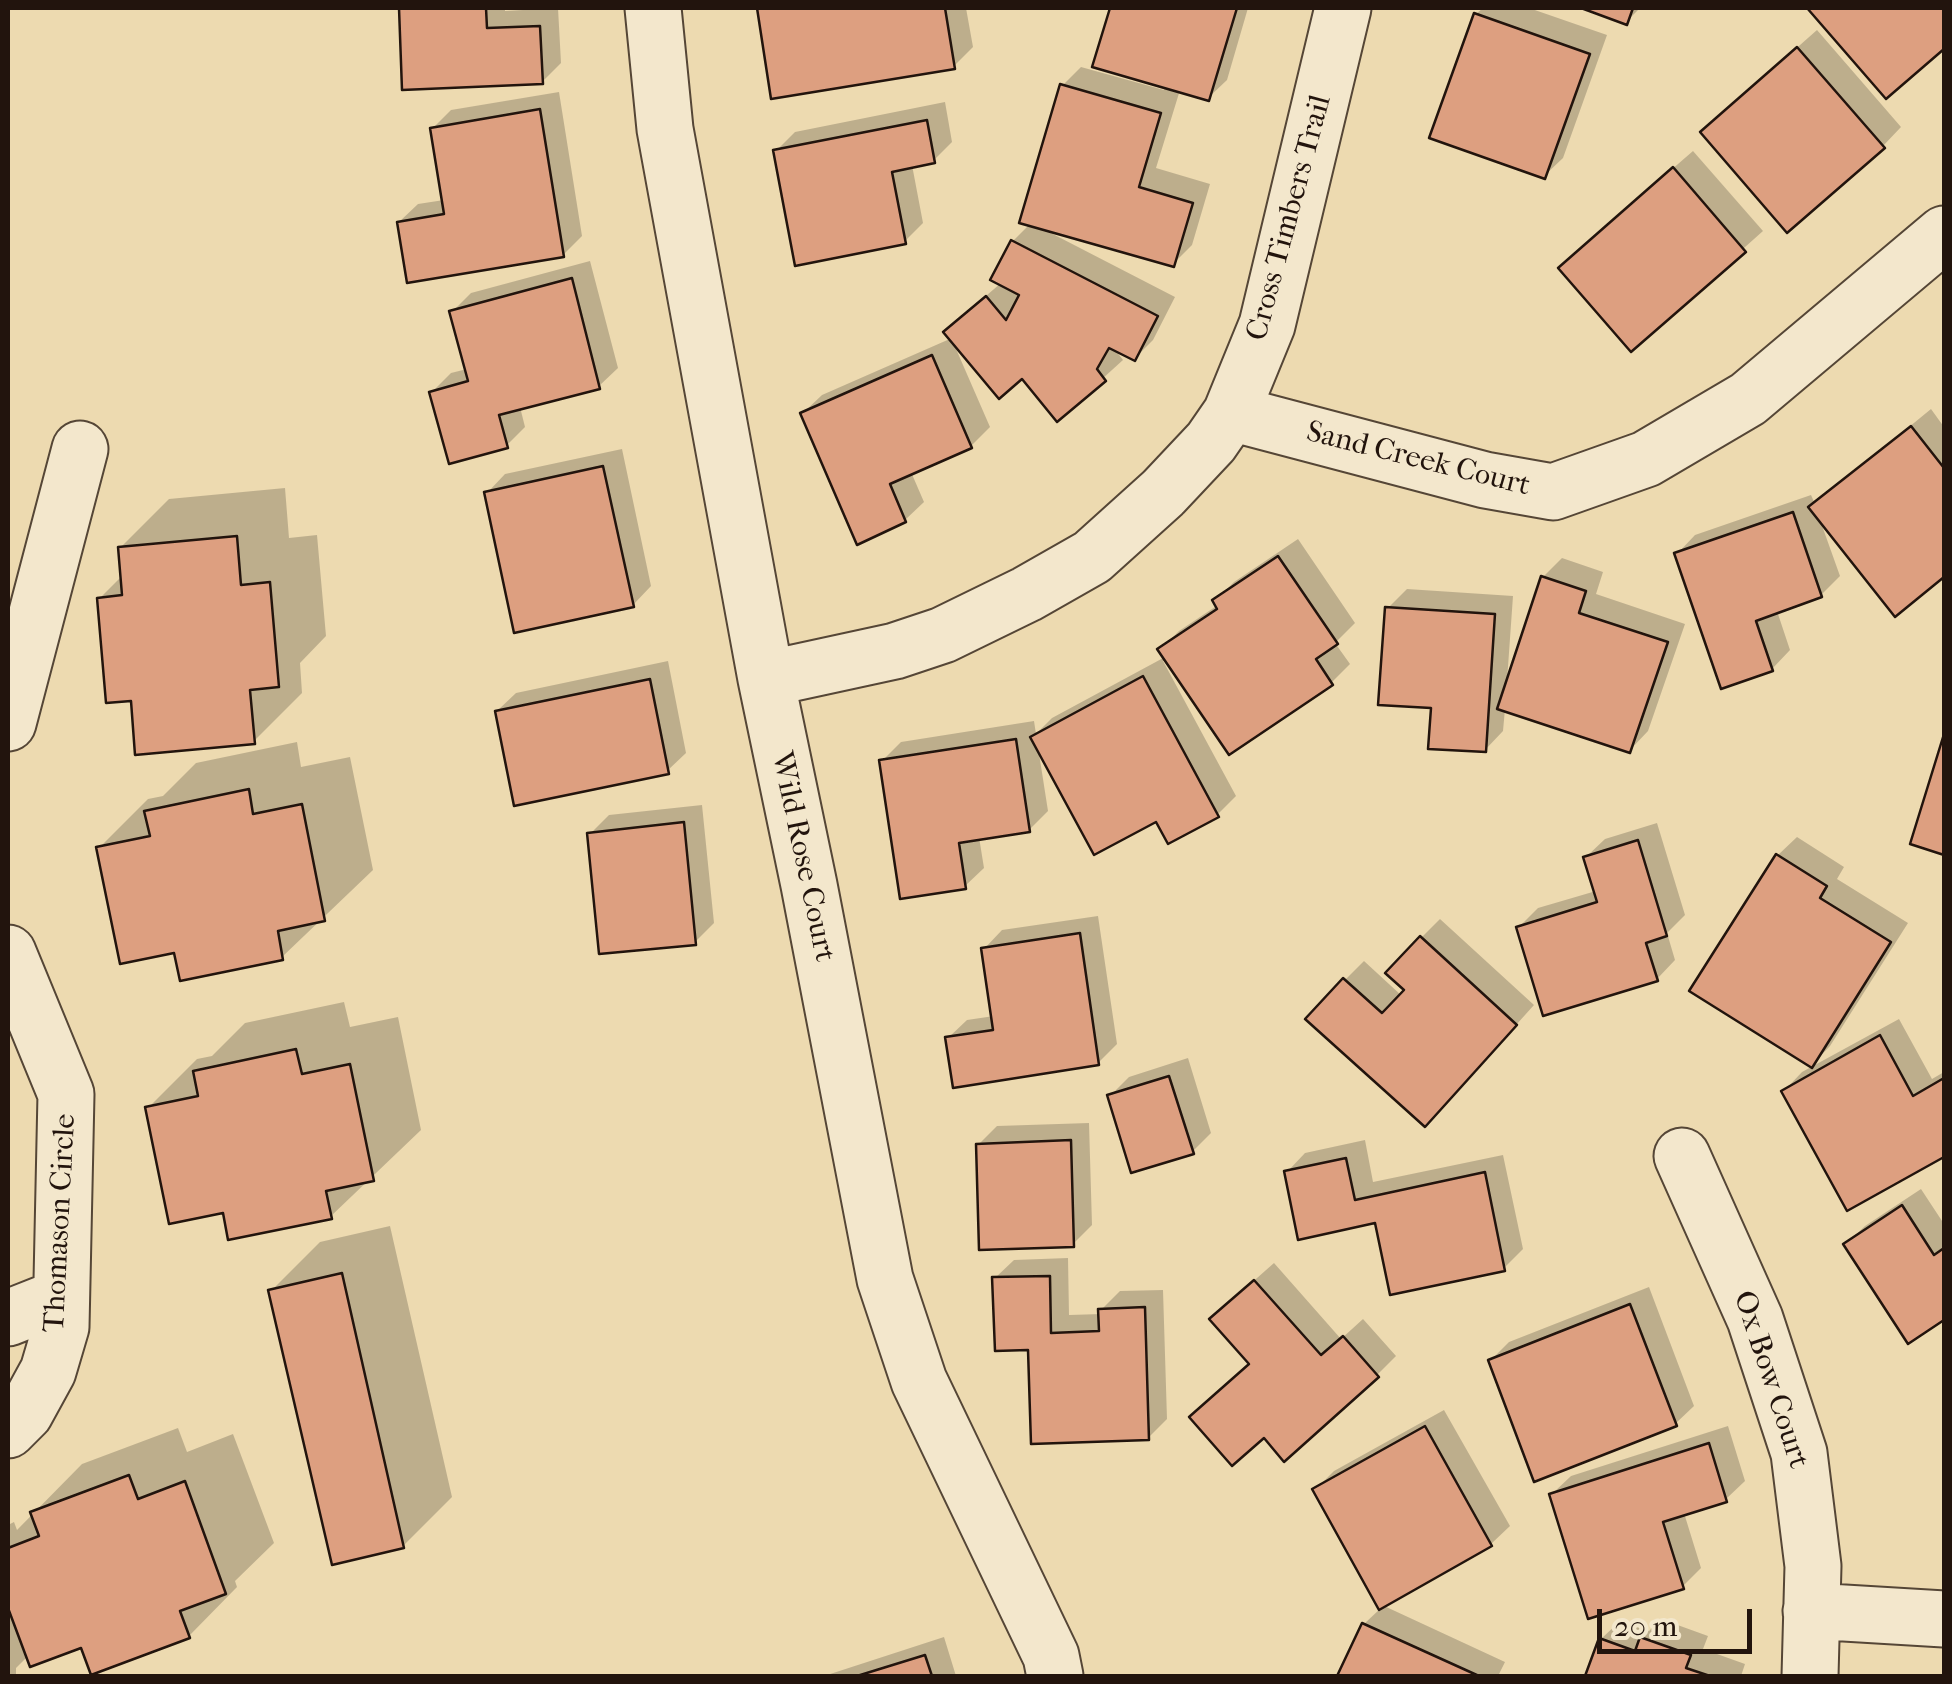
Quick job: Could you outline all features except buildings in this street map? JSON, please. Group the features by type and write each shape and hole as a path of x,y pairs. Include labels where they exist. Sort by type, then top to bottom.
{"street":[{"name":"Wild Rose Court","path":"653,8 664,128 766,679 884,1280 919,1381 1051,1656 1055,1676"},
{"name":"Cross Timbers Trail","path":"766,679 895,651 943,635 1092,558 1163,493 1211,442 1231,413 1267,325 1344,8"},
{"name":"Sand Creek Court","path":"1231,413 1485,480 1554,492 1646,459 1748,399 1944,234"},
{"path":"8,723 80,449"},
{"name":"Thomason Circle","path":"8,953 66,1094 61,1328 48,1370 25,1414 8,1430"},
{"name":"Ox Bow Court","path":"1682,1156 1756,1319 1799,1453 1812,1566 1810,1676"},
{"path":"8,1318 62,1297"},
{"path":"1812,1610 1944,1620"}]}
